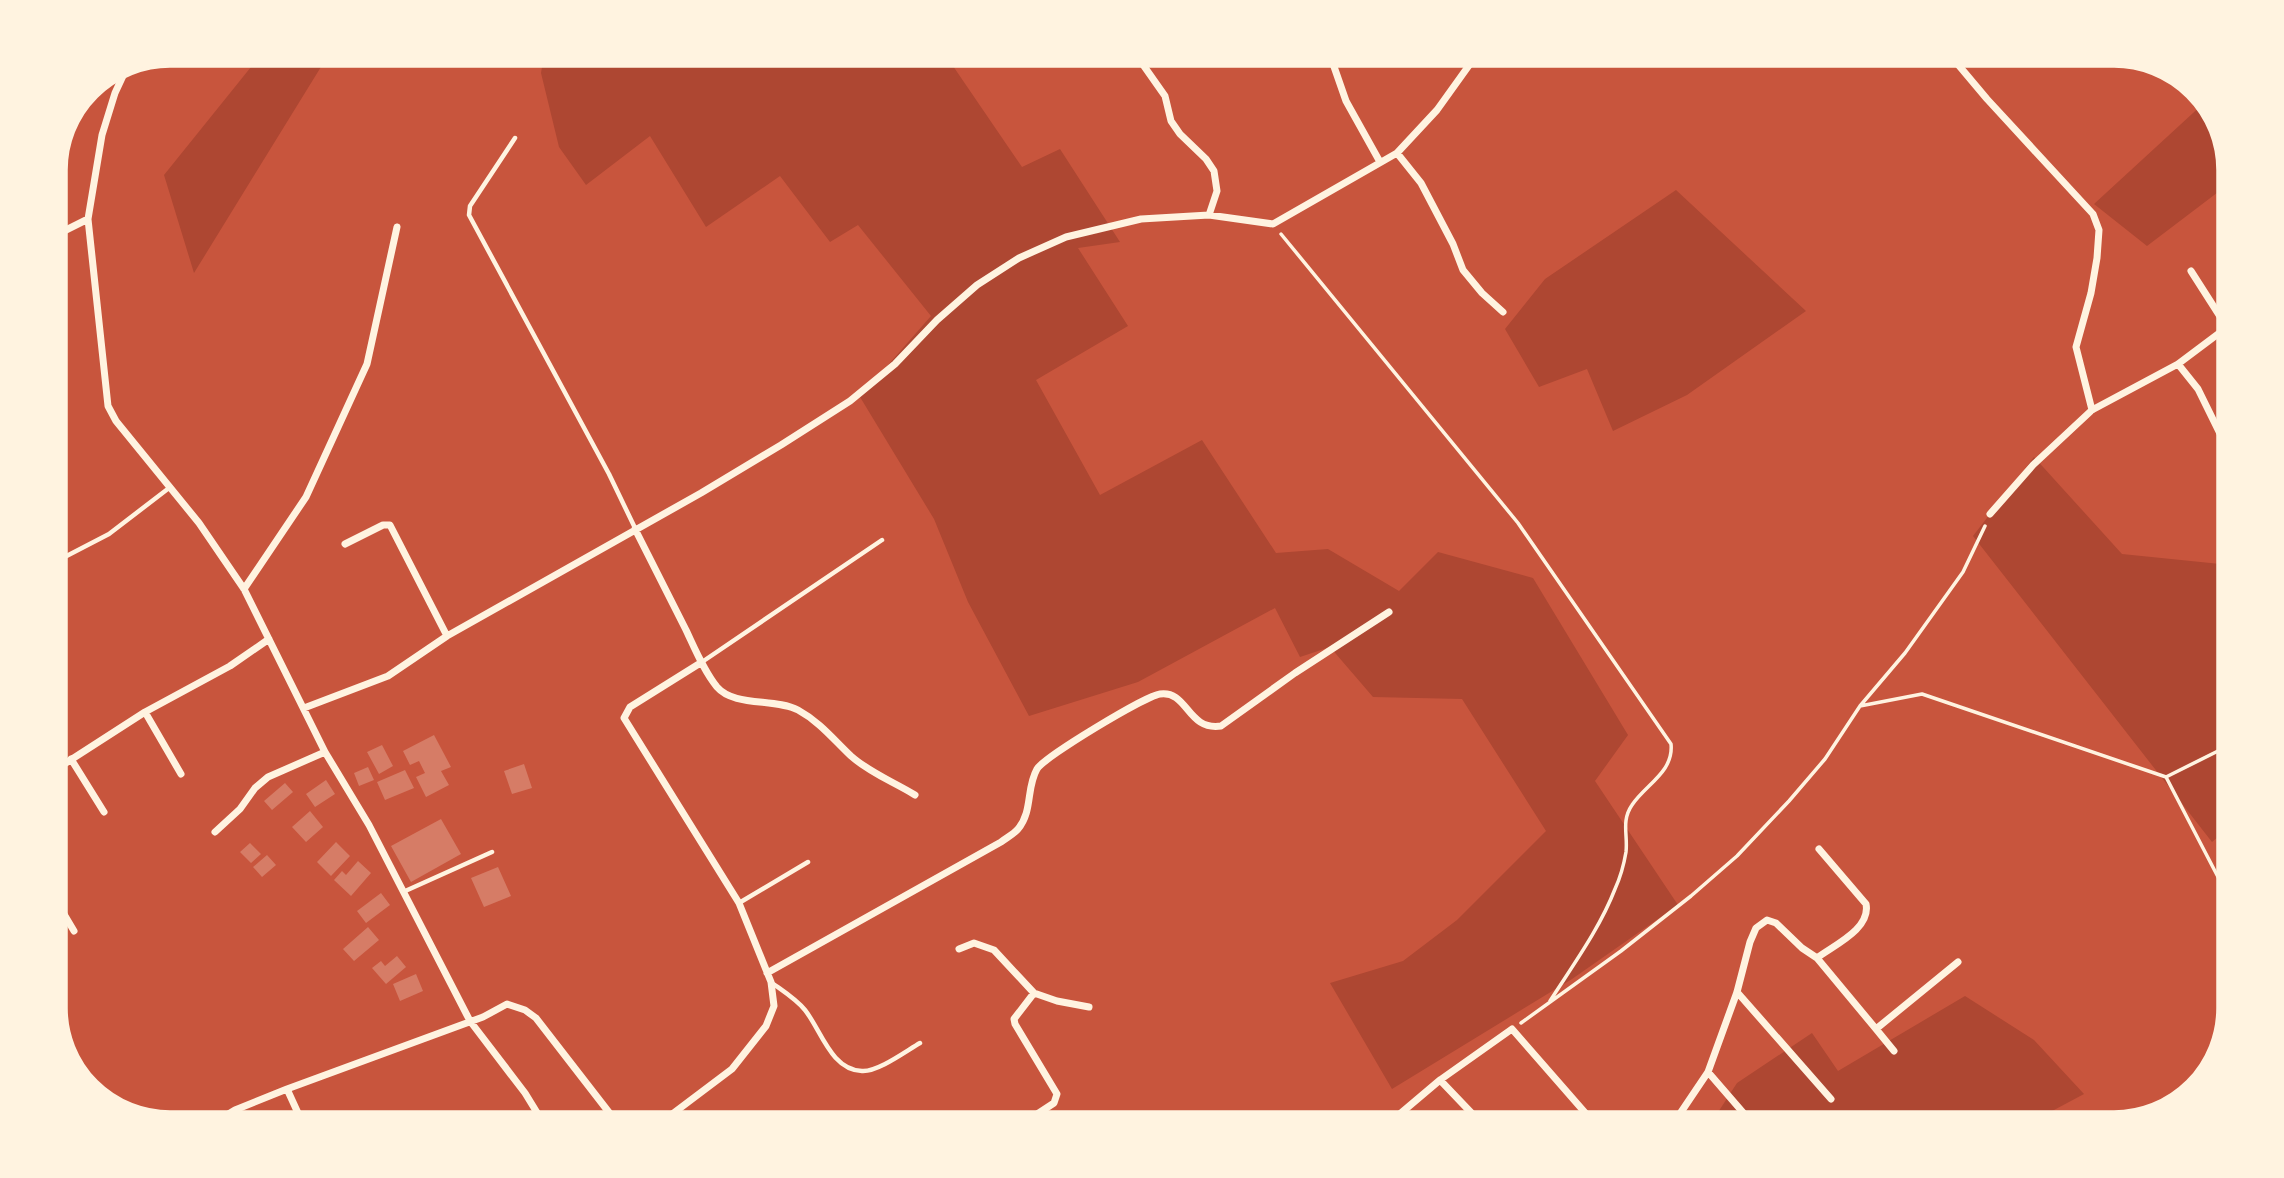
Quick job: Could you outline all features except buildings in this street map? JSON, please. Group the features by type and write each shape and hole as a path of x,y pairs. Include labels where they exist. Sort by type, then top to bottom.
{"street":[{"path":"1145,67 1165,96 1171,121 1214,171 1217,191 1209,215"},
{"path":"1334,67 1346,101 1380,162"},
{"path":"304,708 388,676 447,636 701,493 850,401 895,364 937,320 977,285 1019,258 1066,237 1141,219 1209,215 1273,225 1397,153 1437,110 1468,67"},
{"path":"1960,67 2093,214 2099,230 2091,293 2076,347 2092,410"},
{"path":"121,80 102,135 88,219 108,406 116,421 199,523 244,589 325,752 369,825 470,1021 537,1112"},
{"path":"1397,153 1420,183 1453,244 1463,270 1482,293 1503,312"},
{"path":"67,230 88,219"},
{"path":"244,589 306,497 367,364 397,227"},
{"path":"2191,271 2217,310"},
{"path":"1990,514 2033,465 2092,410 2178,365 2217,337"},
{"path":"2178,365 2199,389 2217,427"},
{"path":"345,544 383,525 390,525 447,636"},
{"path":"635,529 702,662 718,688 729,696 777,703 797,709 830,732 851,756 915,796"},
{"path":"767,973 1001,842 1018,828 1028,808 1030,783 1039,765 1140,700 1161,694 1175,696 1201,723 1209,727 1222,726 1295,673 1389,612"},
{"path":"67,762 145,712 230,666 269,639"},
{"path":"675,1112 732,1069 772,1016 774,1006 771,982 739,903 624,718 630,707 702,662"},
{"path":"145,712 181,774"},
{"path":"215,832 235,814 255,788 268,778 325,752"},
{"path":"71,760 104,812"},
{"path":"1817,958 1860,927 1867,914 1866,904 1819,849"},
{"path":"67,919 74,930"},
{"path":"1681,1112 1708,1072 1737,992 1750,942 1756,928 1767,920 1776,923 1802,948 1817,958 1894,1051"},
{"path":"959,949 974,943 993,950 1034,993 1089,1007"},
{"path":"1876,1029 1958,962"},
{"path":"1737,992 1831,1099"},
{"path":"1034,993 1014,1018 1057,1094 1049,1107 1041,1112"},
{"path":"232,1112 483,1017 507,1004 525,1010 536,1018 609,1112"},
{"path":"1402,1112 1440,1080 1512,1029 1585,1112"},
{"path":"1708,1072 1742,1112"},
{"path":"1440,1080 1471,1112"},
{"path":"287,1089 298,1112"}],"lane":[{"path":"515,138 470,206 469,215 609,474 635,529"},
{"path":"67,556 110,534 169,488"},
{"path":"702,662 882,540"},
{"path":"403,892 492,852"},
{"path":"739,903 808,862"},
{"path":"771,982 806,1011 832,1054 846,1066 862,1071 876,1068 920,1043"}],"path":[{"path":"1273,225 1518,523 1671,744 1672,755 1658,778 1632,805 1626,817 1626,850 1616,888 1550,1001"},
{"path":"1512,1029 1621,951 1737,856 1825,759 1860,706 1905,653 1963,572 1990,514"},
{"path":"1860,706 1922,694 2166,777 2218,877"},
{"path":"2166,777 2218,751"}],"shaded area":[{"path":"251,67 321,67 194,273 164,175"},
{"path":"542,67 954,67 1022,167 1060,149 1120,242 1078,248 1128,326 1036,380 1100,495 1202,440 1276,553 1328,549 1399,591 1438,552 1533,578 1628,735 1595,781 1678,905 1572,979 1392,1089 1330,983 1403,961 1457,920 1546,831 1462,699 1373,697 1330,647 1300,657 1275,608 1138,682 1029,716 968,602 934,519 860,397 931,316 858,225 830,242 780,176 706,227 650,136 586,185 559,147 541,73"},
{"path":"2197,109 2212,137 2217,164 2217,193 2147,246 2094,204"},
{"path":"1676,190 1806,311 1687,395 1613,431 1587,369 1539,387 1505,329 1545,279"},
{"path":"2034,457 2122,554 2217,564 2218,837 2212,842 1973,536"},
{"path":"1965,996 2034,1040 2084,1094 2050,1112 1718,1112 1737,1083 1812,1033 1838,1071"}]}
